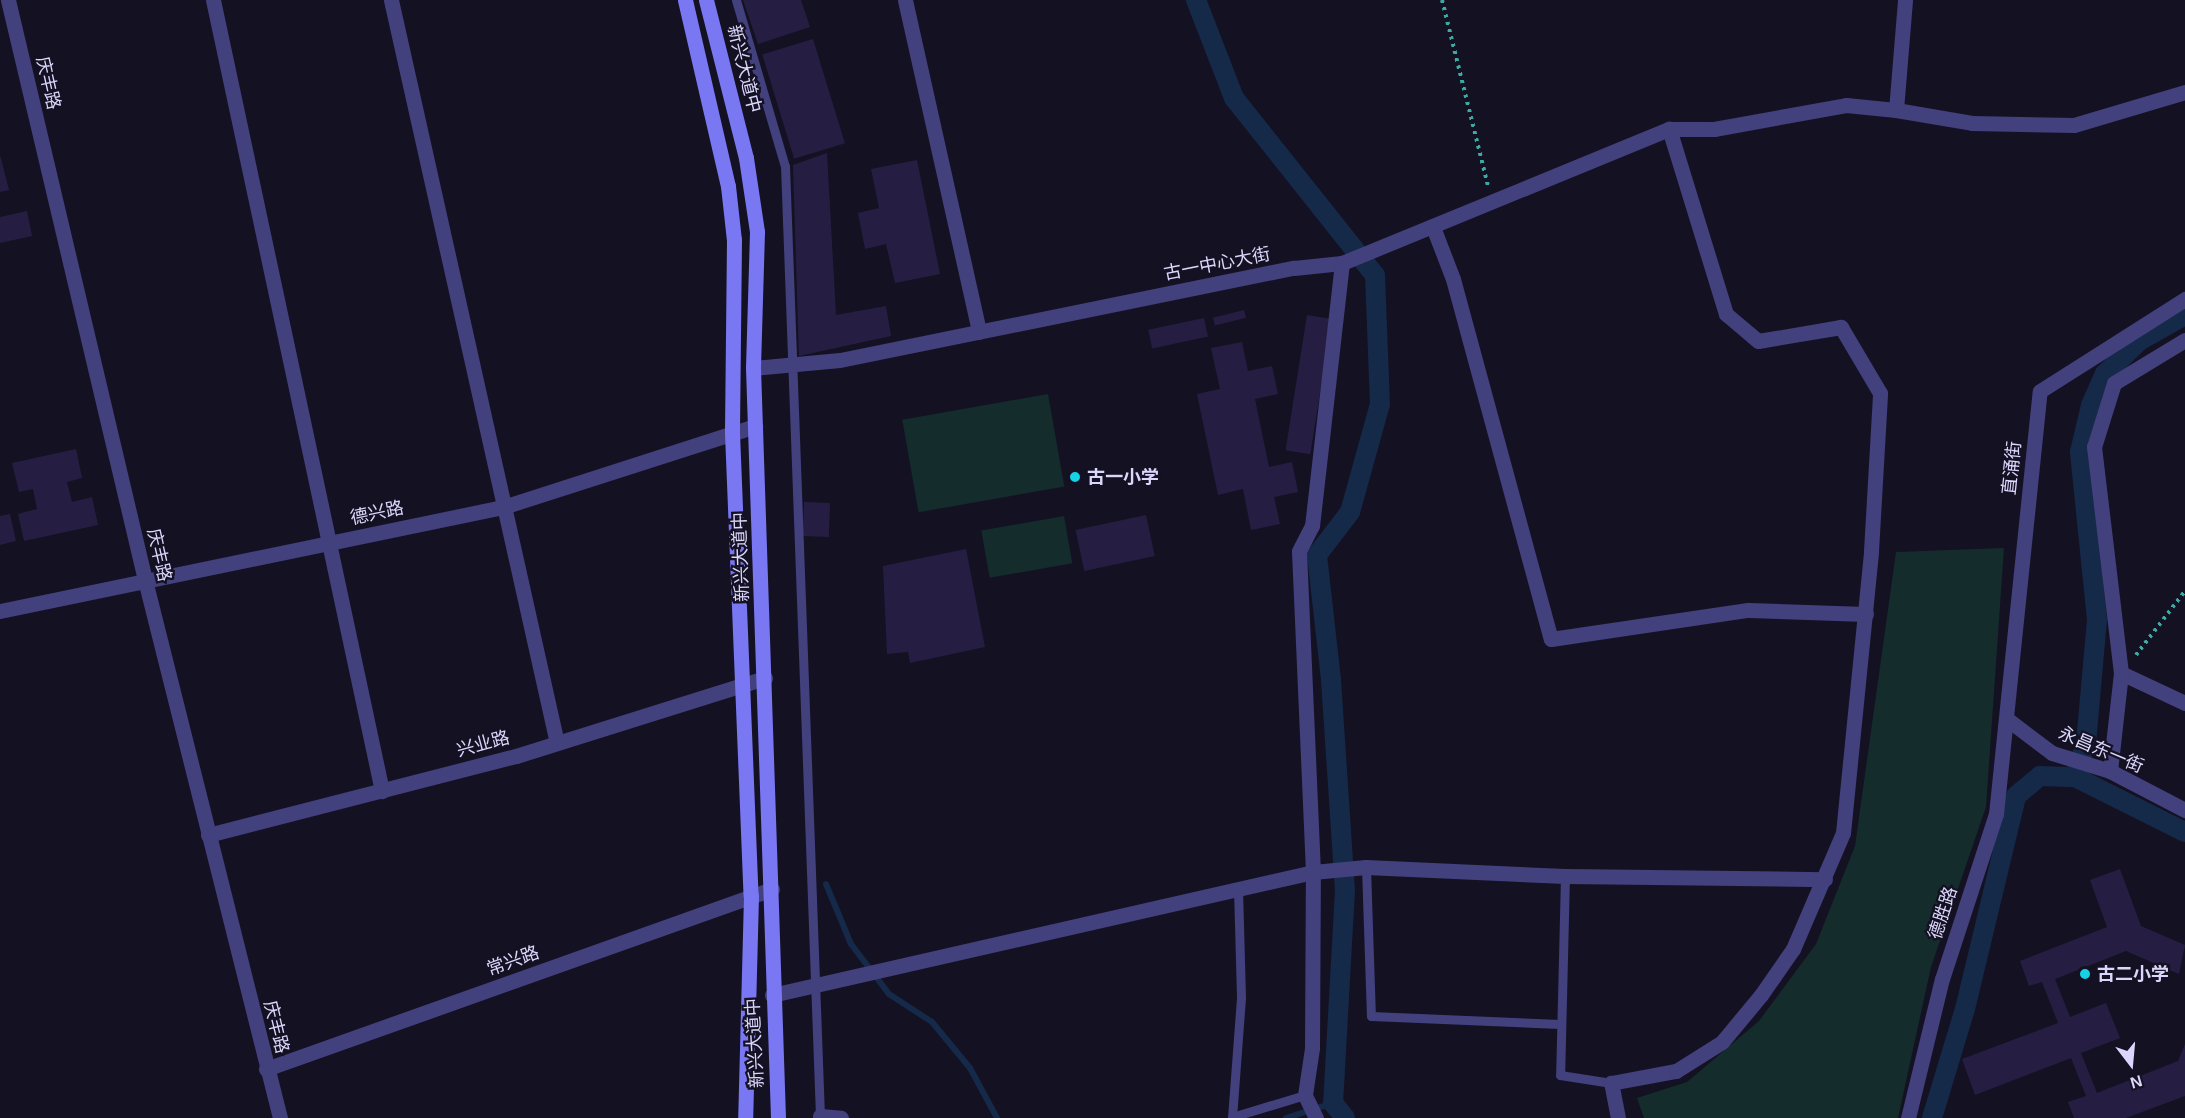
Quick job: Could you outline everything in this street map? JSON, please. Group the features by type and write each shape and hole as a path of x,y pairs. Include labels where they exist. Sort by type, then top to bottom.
{"main road":[{"name":"新兴大道中","path":"685,0 732,218 732,434 751,896 745,1118"},
{"name":"新兴大道中","path":"706,0 746,158 757,232 753,368 772,889 772,994 778,1118"}],"street":[{"name":"庆丰路","path":"8,0 145,580 280,1118"},
{"path":"213,0 326,543 382,791"},
{"path":"391,0 557,743"},
{"path":"905,0 979,332"},
{"path":"1896,110 1905,0"},
{"path":"1618,1118 1611,1083 1676,1071 1722,1042 1793,949 1843,833 1866,614 1880,393 1841,327 1758,341 1726,314 1669,129 1714,129 1846,105 1896,110 1972,123 2074,125 2185,92"},
{"name":"古一中心大街","path":"753,368 796,364 979,332 1293,268 1342,263 1381,244 1492,204 1669,129"},
{"path":"1433,227 1453,279 1551,639 1748,610 1866,614"},
{"path":"1316,1118 1305,1095 1312,1048 1313,872 1299,551 1312,526 1342,263"},
{"name":"直涌街","path":"2007,719 2040,391 2185,299"},
{"path":"2110,771 2121,673 2094,447 2114,383 2185,340"},
{"name":"德兴路","path":"0,611 503,507 755,426"},
{"path":"2121,673 2185,703"},
{"name":"兴业路","path":"208,835 382,791 557,743 765,678"},
{"name":"永昌东一街","path":"2007,719 2052,753 2110,771 2185,810"},
{"name":"德胜路","path":"1908,1118 1942,979 1996,814 2007,719"},
{"path":"772,994 888,970 1313,872 1366,867 1565,876 1825,879"},
{"name":"常兴路","path":"266,1069 772,889"},
{"path":"820,1117 841,1118"}],"lane":[{"path":"736,0 785,166 796,364 819,984 820,1117"},
{"path":"1366,867 1371,1016 1560,1024"},
{"path":"1565,876 1560,1075 1611,1083"},
{"path":"1238,889 1241,998 1232,1117 1305,1095"}],"path":[{"path":"1442,0 1492,204"},
{"path":"2121,673 2185,591"}],"green space":[{"path":"1048,394 1064,487 919,512 902,420"},
{"path":"1064,516 1072,563 990,578 981,531"},
{"path":"2004,548 1986,807 1931,967 1898,1118 1644,1118 1637,1098 1687,1082 1759,1021 1816,944 1855,846 1896,552"}],"building":[{"path":"743,0 801,0 810,27 758,44"},
{"path":"813,39 845,143 794,159 762,54"},
{"path":"827,153 836,315 886,306 891,336 799,356 793,165"},
{"path":"0,155 9,190 0,192"},
{"path":"917,160 940,274 895,283 886,244 865,249 858,213 879,208 871,169"},
{"path":"27,211 32,236 0,243 0,217"},
{"path":"1244,310 1246,318 1215,326 1213,318"},
{"path":"1307,315 1332,319 1310,454 1286,450"},
{"path":"1204,318 1208,337 1152,348 1148,330"},
{"path":"1242,342 1248,371 1272,366 1278,394 1255,399 1269,467 1292,462 1298,492 1274,497 1280,524 1251,530 1243,489 1218,495 1197,394 1220,389 1211,348"},
{"path":"76,449 82,478 67,482 72,502 92,497 98,525 24,541 18,514 37,509 33,489 19,492 12,463"},
{"path":"804,502 830,503 829,537 803,536"},
{"path":"10,514 16,541 0,545 0,516"},
{"path":"1146,515 1155,556 1084,571 1076,530"},
{"path":"966,549 985,647 910,663 908,652 887,654 883,566"},
{"path":"2120,869 2141,926 2185,945 2179,974 2126,951 2055,979 2070,1017 2106,1003 2120,1038 2081,1053 2097,1093 2178,1061 2185,1044 2185,1096 2126,1118 2074,1118 2068,1102 2086,1096 2071,1058 1975,1095 1962,1059 2058,1023 2042,982 2029,986 2020,961 2107,927 2090,880"}],"waterway":[{"path":"1196,0 1234,98 1375,275 1380,404 1350,512 1317,555 1331,680 1345,890 1333,1103 1345,1118"},
{"path":"2075,777 2086,743 2097,620 2080,452 2091,405 2105,374 2139,341 2185,315"},
{"path":"1932,1118 1965,1009 2016,796 2040,776 2075,777 2185,832"},
{"path":"826,884 851,944 889,994 932,1022 970,1068 997,1118"},
{"path":"1286,1118 1333,1103"}],"place":[{"name":"古一小学","path":"1075,477"},
{"name":"古二小学","path":"2085,974"}]}
